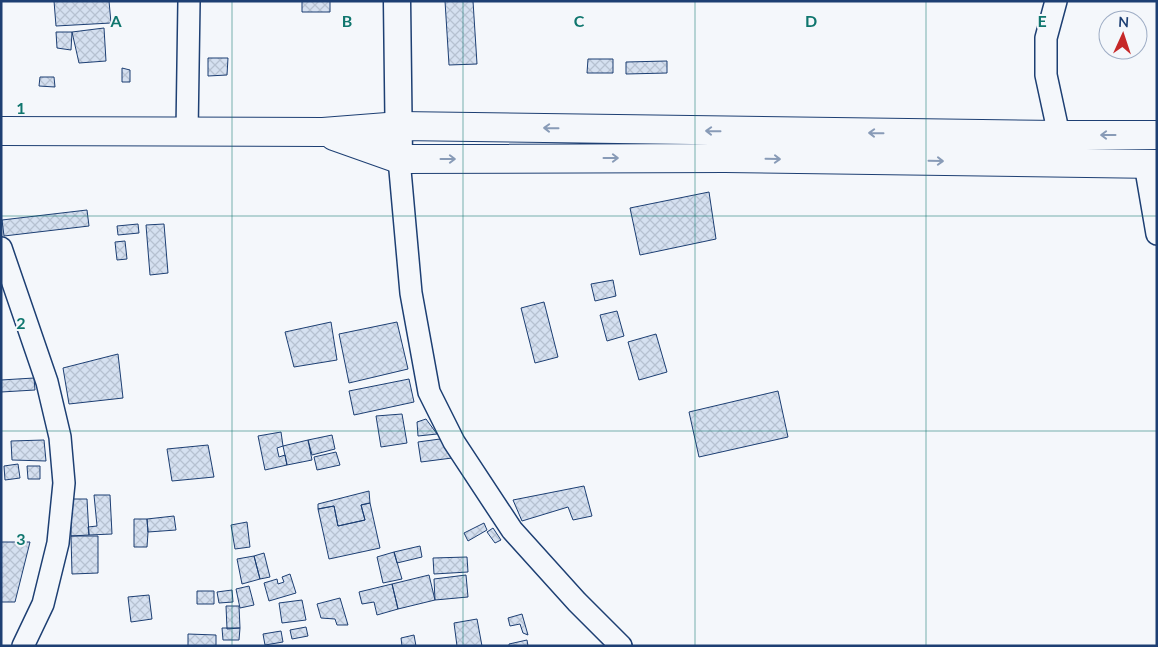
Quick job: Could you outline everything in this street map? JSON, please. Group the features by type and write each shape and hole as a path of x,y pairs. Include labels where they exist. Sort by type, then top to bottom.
{"main road":[{"path":"1,131 323,132 400,126 1157,135"},
{"path":"323,132 400,159 725,158 1151,164"}],"street":[{"path":"188,132 189,1"},
{"path":"397,1 400,159 411,293 429,392 454,442 512,530 577,602 621,646"},
{"path":"1056,1 1046,38 1046,75 1059,135"},
{"path":"1151,164 1157,234"},
{"path":"1,248 47,382 60,437 64,483 58,543 43,604 23,646"}],"building":[{"path":"54,1 109,1 111,23 56,26"},
{"path":"302,1 330,1 330,12 302,12"},
{"path":"445,1 473,1 477,64 449,65"},
{"path":"104,28 106,61 79,63 72,32"},
{"path":"56,32 72,32 71,50 57,48"},
{"path":"208,58 228,58 227,75 208,76"},
{"path":"588,59 613,59 613,73 587,73"},
{"path":"667,61 667,73 626,74 626,62"},
{"path":"122,68 130,70 130,82 122,82"},
{"path":"40,77 54,77 55,87 39,86"},
{"path":"709,192 716,239 640,255 630,208"},
{"path":"87,210 89,226 4,236 2,220"},
{"path":"138,224 139,233 118,235 117,226"},
{"path":"164,224 168,273 150,275 146,225"},
{"path":"125,241 127,259 117,260 115,242"},
{"path":"613,280 616,296 595,301 591,284"},
{"path":"544,302 558,357 535,363 521,308"},
{"path":"617,311 624,336 607,341 600,315"},
{"path":"331,322 337,360 294,367 285,332"},
{"path":"397,322 408,369 349,383 339,334"},
{"path":"656,334 667,372 639,380 628,342"},
{"path":"118,354 123,398 69,404 63,368"},
{"path":"34,378 35,390 1,392 1,380"},
{"path":"409,379 414,402 354,415 349,391"},
{"path":"778,391 788,437 699,457 689,412"},
{"path":"402,414 407,443 381,447 376,416"},
{"path":"426,419 437,434 418,436 417,422"},
{"path":"281,432 283,446 277,448 279,457 285,455 287,465 265,470 258,436"},
{"path":"332,435 335,449 312,455 308,440"},
{"path":"440,439 452,458 421,462 418,442"},
{"path":"44,440 46,461 12,460 11,441"},
{"path":"308,440 312,460 287,465 283,446"},
{"path":"208,445 214,477 172,481 167,449"},
{"path":"336,452 340,465 317,470 314,457"},
{"path":"18,464 20,478 5,480 4,466"},
{"path":"27,466 40,466 40,479 28,479"},
{"path":"584,486 592,516 573,520 568,507 522,521 513,500"},
{"path":"369,491 370,503 361,505 365,520 338,526 334,506 318,509 318,504"},
{"path":"94,495 110,495 112,534 89,535 88,527 97,526"},
{"path":"71,499 87,499 89,535 71,536"},
{"path":"370,503 380,548 329,559 318,509 334,506 338,526 365,520 361,505"},
{"path":"174,516 176,530 148,532 147,519"},
{"path":"134,519 147,519 147,547 134,547"},
{"path":"247,522 250,547 235,549 231,525"},
{"path":"484,523 487,530 468,541 464,533"},
{"path":"493,528 501,540 495,543 487,532"},
{"path":"71,536 98,536 98,573 72,574"},
{"path":"1,542 30,542 15,602 1,602"},
{"path":"420,546 422,557 397,563 394,552"},
{"path":"394,552 402,579 383,583 377,557"},
{"path":"264,553 270,577 260,579 254,556"},
{"path":"254,556 260,579 242,584 237,559"},
{"path":"467,557 468,572 434,574 433,558"},
{"path":"290,574 296,593 269,601 264,583 277,579 278,584 284,582 282,577"},
{"path":"429,575 435,600 398,609 392,584"},
{"path":"466,575 468,597 435,600 434,579"},
{"path":"392,584 398,609 377,615 374,602 362,604 359,592"},
{"path":"249,586 254,605 240,608 236,589"},
{"path":"232,590 233,602 219,603 217,592"},
{"path":"197,591 214,591 214,604 197,604"},
{"path":"149,595 152,619 131,622 128,597"},
{"path":"340,598 348,625 337,625 335,619 321,618 317,604"},
{"path":"302,600 306,620 282,623 279,603"},
{"path":"226,606 239,606 240,628 227,629"},
{"path":"522,614 528,635 523,633 520,624 510,626 508,618"},
{"path":"477,619 482,646 457,646 454,623"},
{"path":"306,627 308,636 292,639 290,630"},
{"path":"222,628 240,628 239,640 223,640"},
{"path":"281,631 283,642 265,645 263,634"},
{"path":"188,634 216,635 216,646 188,646"},
{"path":"414,635 416,646 402,646 401,638"},
{"path":"527,640 528,646 509,646 509,644"}]}
